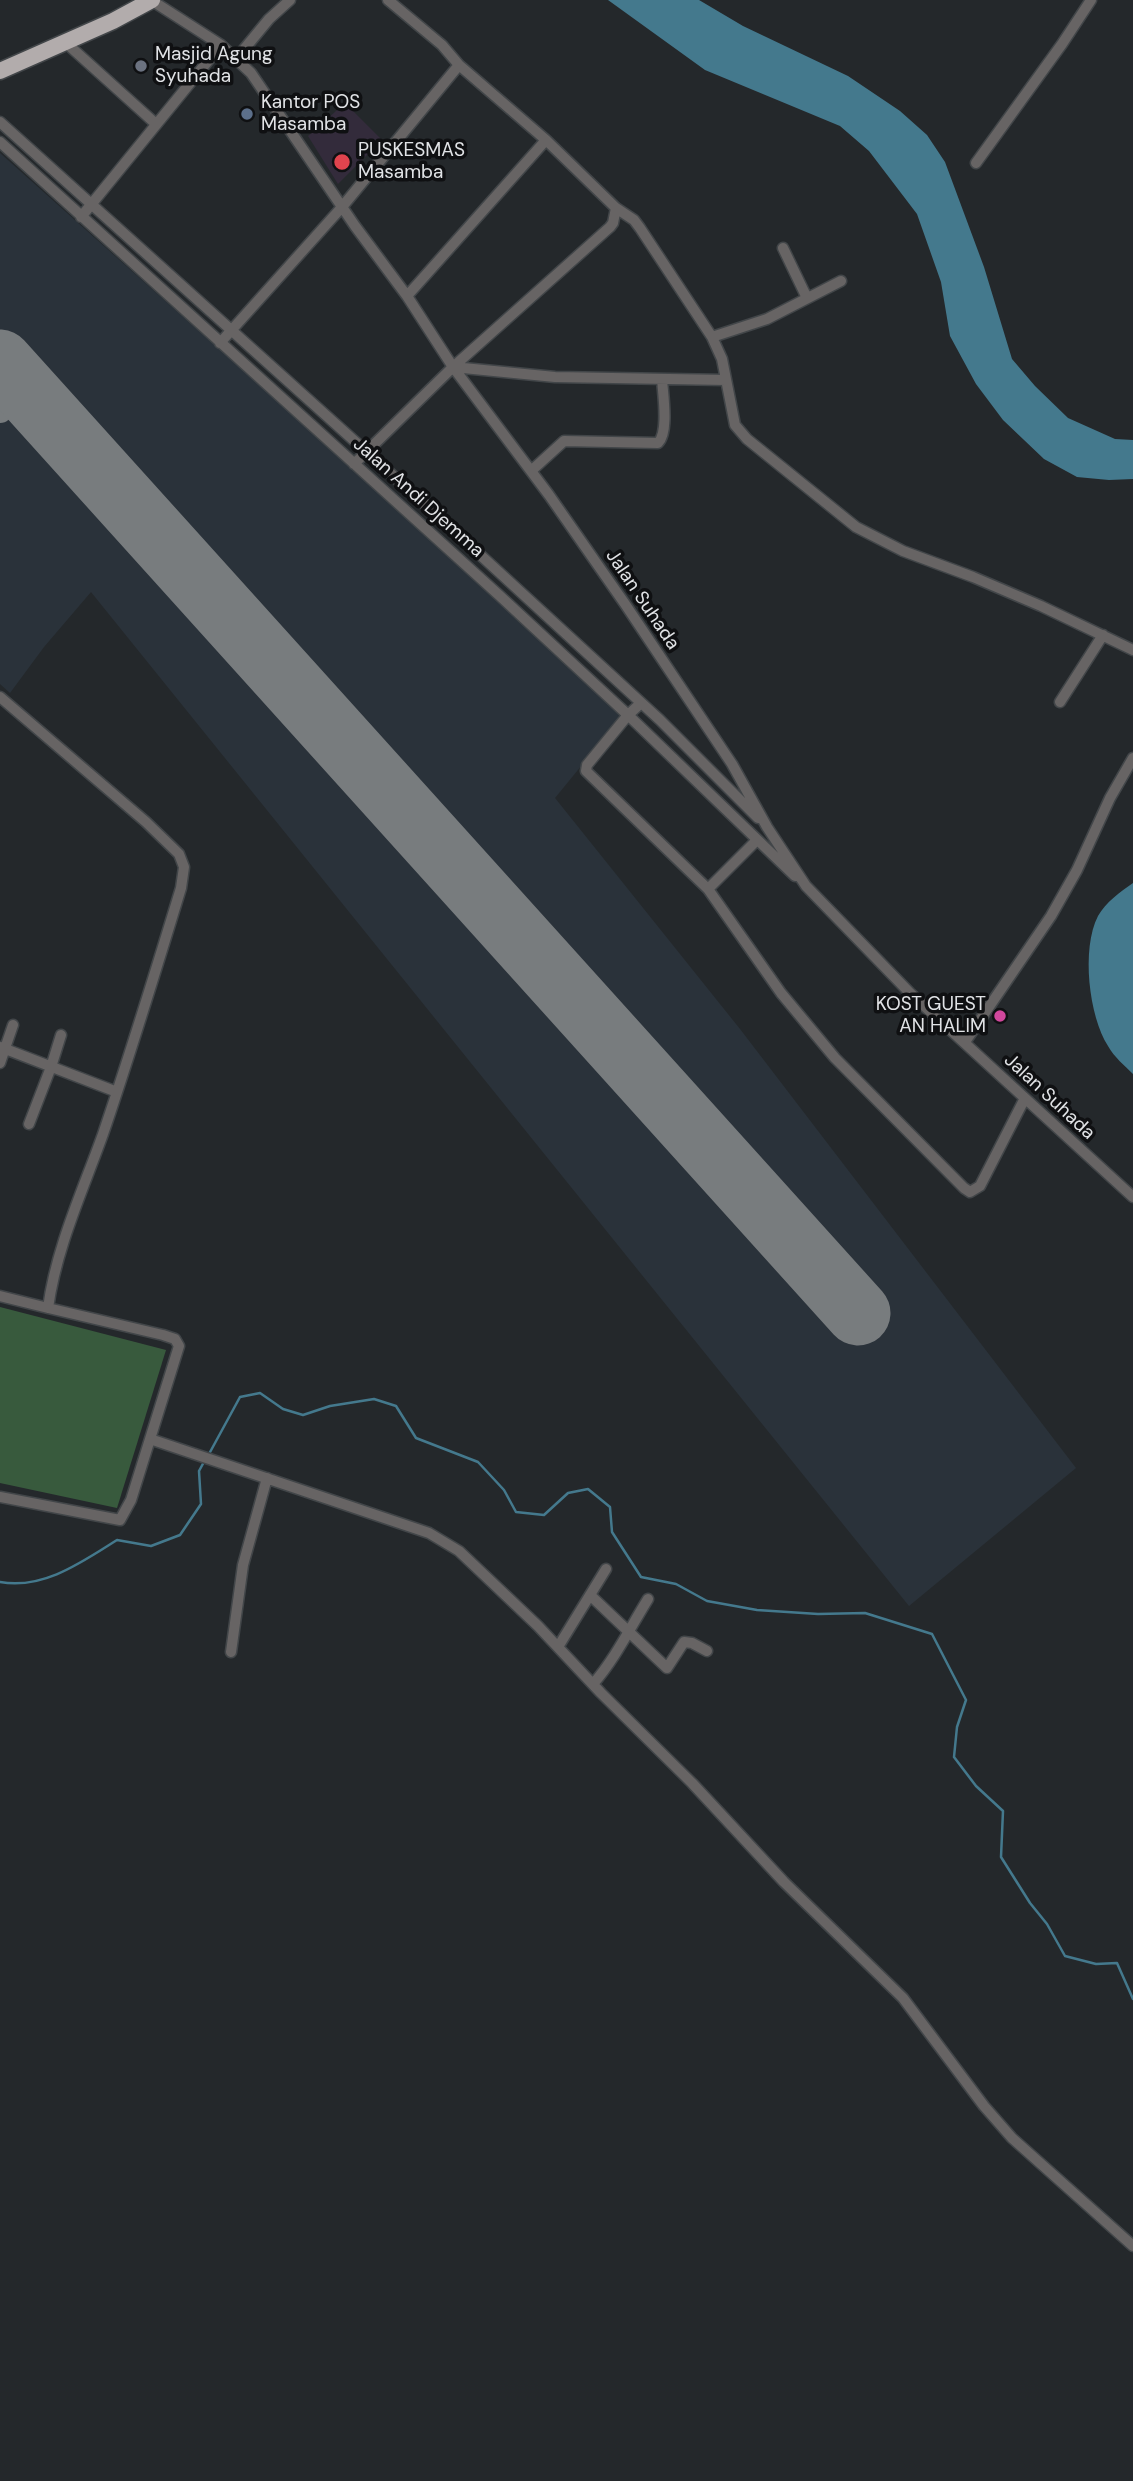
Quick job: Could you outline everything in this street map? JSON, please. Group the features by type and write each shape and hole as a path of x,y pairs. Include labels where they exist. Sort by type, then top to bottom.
{"highway":[{"path":"0,71 113,21 151,0"}],"street":[{"name":"Jalan Suhada","path":"151,0 221,45 251,73 342,207 407,296 453,367 531,471 709,729 767,827 806,886 910,993 1133,1197"},
{"path":"236,59 269,19 290,0"},
{"path":"388,0 442,45 459,65 546,140 616,208 634,220 712,337 722,359 735,425 747,439 856,527 903,551 973,577 1133,650"},
{"path":"976,163 1091,0"},
{"path":"65,42 156,124"},
{"path":"81,217 221,45"},
{"path":"220,343 342,207 459,65"},
{"name":"Jalan Andi Djemma","path":"0,122 540,611 641,704 767,827"},
{"path":"407,296 546,140"},
{"name":"Jalan Andi Djemma","path":"0,142 529,623 806,886"},
{"path":"354,464 453,367 610,227 614,223 616,208"},
{"path":"783,248 807,298"},
{"path":"712,337 767,319 841,281"},
{"path":"453,367 555,377 726,380"},
{"path":"531,471 564,441 658,443 662,439 664,428 662,379"},
{"path":"529,623 540,611"},
{"path":"1060,702 1103,635"},
{"path":"0,697 146,822 179,854 184,867 181,888 117,1092 51,1285 48,1308"},
{"path":"641,704 628,715 587,765 586,771 708,889 781,993 835,1058 970,1192 980,1186 1024,1100"},
{"path":"965,1042 1051,916 1133,758"},
{"path":"708,889 756,841"},
{"path":"0,1063 13,1025"},
{"path":"29,1124 61,1035"},
{"path":"3,1049 117,1092"},
{"path":"0,1296 175,1339 179,1346 131,1500 120,1520 0,1497"},
{"path":"150,1439 429,1533 459,1551 692,1783 784,1882 903,1998 984,2106 1012,2138 1133,2246"},
{"path":"231,1652 243,1565 267,1478"},
{"path":"558,1647 606,1569"},
{"path":"590,1595 667,1668 684,1642 707,1651"},
{"path":"593,1684 630,1633 648,1599"}],"shaded area":[{"name":"PUSKESMAS Masamba","path":"345,103 382,140 338,184 308,136"},
{"path":"0,153 457,562 622,716 555,798 740,1029 1076,1468 909,1606 91,592 44,647 10,693 0,684"}],"green space":[{"path":"0,1307 166,1350 117,1508 0,1483"}],"water":[{"path":"608,0 699,0 743,26 848,76 900,111 927,135 945,162 984,267 1012,359 1068,418 1115,439 1133,440 1133,479 1077,477 1044,459 1003,420 976,384 950,336 941,282 917,214 869,151 840,126 705,70"},
{"path":"1133,883 1133,1074 1113,1054 1101,1033 1092,1000 1089,964 1093,930 1098,916 1109,902"}],"waterway":[{"path":"209,1454 240,1397 260,1393 283,1409 303,1415 330,1406 374,1399 396,1406 416,1438 478,1462 504,1490 516,1512 544,1515 568,1493 588,1489 610,1507 612,1532 641,1577 676,1584 707,1601 757,1610 818,1614 865,1613 932,1634 966,1700 957,1727 954,1757 976,1786 1003,1811 1001,1857 1030,1903 1047,1924 1065,1956 1096,1964 1117,1963 1133,1999"},
{"path":"0,1582 32,1582 47,1578 76,1565 117,1540 151,1546 180,1535 201,1504 199,1471 205,1460"}],"taxiway":[{"path":"0,410 24,389"}],"runway":[{"path":"0,362 858,1313"}],"place":[{"name":"Masjid Agung Syuhada","path":"141,66"},
{"name":"Kantor POS Masamba","path":"247,114"},
{"name":"PUSKESMAS Masamba","path":"342,162"},
{"name":"KOST GUEST AN HALIM","path":"1000,1016"}]}
